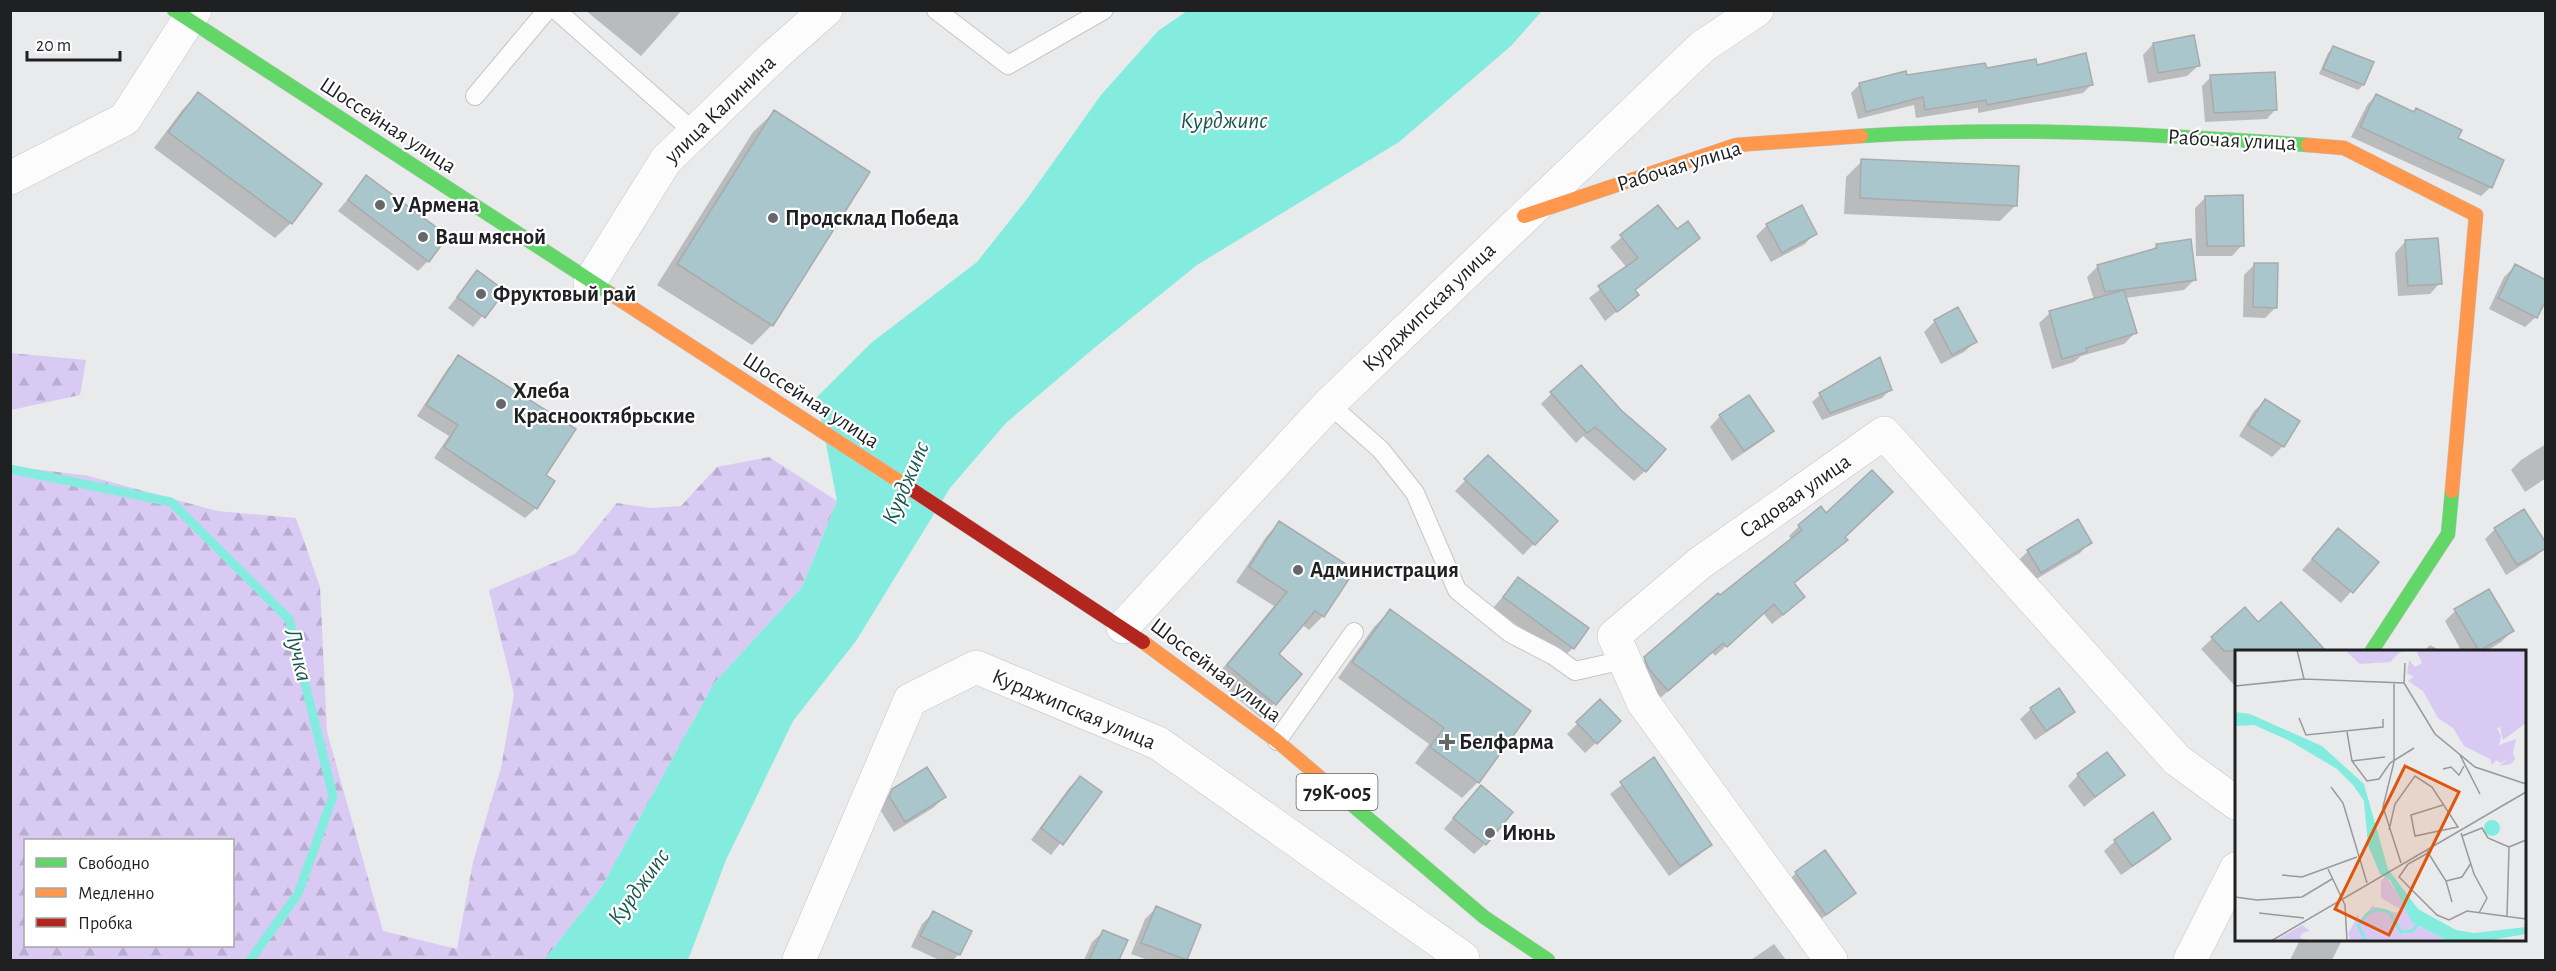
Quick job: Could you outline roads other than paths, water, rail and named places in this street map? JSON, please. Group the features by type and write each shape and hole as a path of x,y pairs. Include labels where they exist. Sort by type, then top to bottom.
{"main road":[{"name":"Шоссейная улица","path":"186,14 590,282 1123,627 1277,741 1484,917 1548,960"},
{"name":"Рабочая улица","path":"1524,216 1736,145 1941,131 2204,137 2344,148 2476,215 2448,534 2373,650"}],"street":[{"name":"улица Калинина","path":"590,282 666,159 826,10"},
{"name":"Курджипская улица","path":"1123,627 1329,404 1702,47 1757,10"},
{"path":"10,178 125,118 186,14"},
{"name":"Садовая улица","path":"1831,960 1643,702 1614,636 1700,563 1884,433 2177,760 2235,802"},
{"name":"Курджипская улица","path":"798,960 910,700 976,667 1158,743 1462,959"},
{"path":"2190,960 2235,871"},
{"path":"1462,959 1484,917"}],"lane":[{"path":"475,96 547,10"},
{"path":"556,10 694,132"},
{"path":"936,10 1008,65 1104,10"},
{"path":"1329,404 1381,450 1415,493 1457,590 1510,633 1554,656 1575,671 1624,660"},
{"path":"1277,741 1353,632"}],"water":[{"name":"Курджипс","path":"1187,11 1542,11 1511,46 1399,142 1197,265 1006,423 950,488 856,641 793,721 726,860 688,960 544,960 602,886 714,683 802,587 837,501 817,397 871,343 977,262 1027,199 1101,95 1158,31"}],"waterway":[{"name":"Лучка","path":"10,469 171,502 289,619 333,796 298,894 250,960"}],"place":[{"name":"У Армена","path":"380,205"},
{"name":"Продсклад Победа","path":"773,218"},
{"name":"Ваш мясной","path":"423,237"},
{"name":"Фруктовый рай","path":"481,294"},
{"name":"Хлеба Краснооктябрьские","path":"501,404"},
{"name":"Администрация","path":"1298,570"},
{"name":"Белфарма","path":"1447,742"},
{"name":"Июнь","path":"1490,833"}]}
